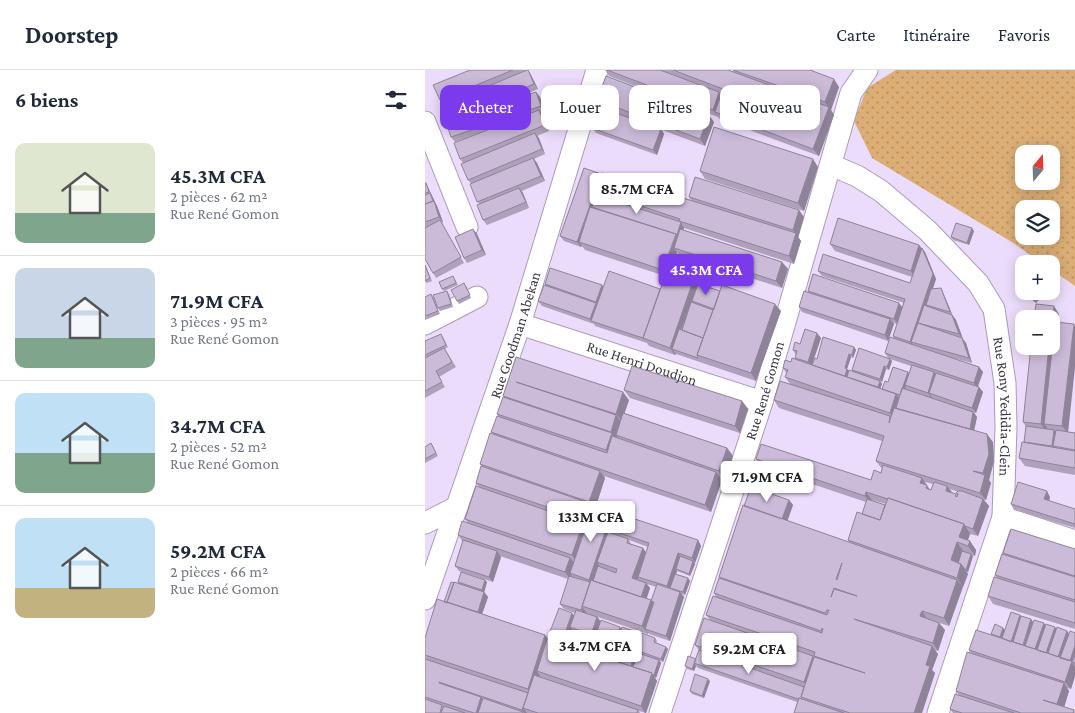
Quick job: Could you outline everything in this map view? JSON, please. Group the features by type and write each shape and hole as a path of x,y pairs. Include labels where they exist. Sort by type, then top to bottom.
{"street":[{"name":"Rue Goodman Abekan","path":"425,599 520,324 597,70"},
{"name":"Rue René Gomon","path":"660,713 762,402 851,94 867,70"},
{"path":"425,122 467,228"},
{"name":"Rue Rony Yedidia-Clein","path":"831,165 857,176 881,191 927,230 978,283 994,310 1005,383 1006,427 1003,517 938,713"},
{"path":"425,324 477,297"},
{"name":"Rue Henri Doudjon","path":"520,324 762,402"},
{"path":"425,523 457,507"},
{"path":"1003,517 1075,540"}],"shaded area":[{"path":"896,70 1075,70 1075,286 1060,275 1060,255 1030,255 1016,245 1060,245 1060,200 1015,200 1015,244 872,158 854,121 867,88"}],"building":[{"path":"470,70 513,70 476,85 440,85 440,100 433,85"},
{"path":"527,70 534,84 531,85 491,85"},
{"path":"607,70 660,70 700,85 647,85"},
{"path":"673,70 728,70 769,85 720,85 720,88"},
{"path":"733,70 810,70 834,79 825,102 820,100 820,85 776,85"},
{"path":"606,76 630,85 629,112 619,108 619,85 603,85"},
{"path":"710,89 719,92 713,110 710,109"},
{"path":"536,92 541,106 531,109 531,94"},
{"path":"720,98 720,114 715,112"},
{"path":"820,104 829,107 813,149 763,130 820,130"},
{"path":"539,110 541,127 460,159 454,143 487,130 531,130 531,113"},
{"path":"619,114 629,118 629,130 661,130 653,150 598,130 619,130"},
{"path":"714,127 813,159 798,203 700,171"},
{"path":"449,130 471,130 451,137"},
{"path":"676,130 703,130 700,139"},
{"path":"535,133 542,149 468,180 461,164"},
{"path":"533,158 541,176 477,202 470,184"},
{"path":"584,168 601,174 577,242 560,236"},
{"path":"602,173 796,233 789,256 679,221 680,219 596,191"},
{"path":"695,177 799,210 793,230 689,197"},
{"path":"425,183 429,192 425,193"},
{"path":"519,188 526,202 483,220 477,205"},
{"path":"430,193 433,201 425,204 425,195"},
{"path":"596,195 681,222 677,235 592,207"},
{"path":"434,201 439,217 425,222 425,204"},
{"path":"590,207 676,234 663,270 579,242"},
{"path":"838,218 919,245 911,271 830,244"},
{"path":"440,220 461,257 433,273 425,259 425,228"},
{"path":"956,223 972,228 967,243 951,237"},
{"path":"473,229 482,250 464,258 455,237"},
{"path":"680,229 782,262 776,281 674,248"},
{"path":"922,248 933,274 910,342 893,336 905,299 818,271 823,254 910,283"},
{"path":"425,265 430,278 425,281"},
{"path":"550,268 602,285 596,302 545,284"},
{"path":"668,268 694,278 670,348 643,338"},
{"path":"609,271 660,289 643,338 591,321"},
{"path":"813,274 899,303 894,319 808,291"},
{"path":"453,276 456,283 442,289 439,282"},
{"path":"464,283 470,295 457,301 451,290"},
{"path":"698,284 720,291 714,309 692,301"},
{"path":"544,285 596,303 590,319 538,301"},
{"path":"722,285 775,304 751,373 697,355"},
{"path":"941,288 950,312 926,305 931,289"},
{"path":"447,291 451,304 438,308 433,295"},
{"path":"804,291 890,319 885,335 799,307"},
{"path":"431,294 438,311 425,316 425,297"},
{"path":"691,302 713,310 703,338 682,330"},
{"path":"1036,304 1054,306 1053,310 1035,310"},
{"path":"924,305 952,315 959,334 918,323"},
{"path":"918,323 962,338 969,358 911,342"},
{"path":"1060,323 1074,324 1062,426 1044,424 1051,355 1060,355"},
{"path":"679,329 703,338 697,355 698,358 672,349"},
{"path":"805,329 817,333 808,362 795,358 797,351 793,350 795,342 800,344"},
{"path":"441,334 446,345 425,355 425,341"},
{"path":"823,337 854,347 852,355 849,354 845,376 812,365 815,358 817,359"},
{"path":"890,337 979,367 974,383 885,353"},
{"path":"444,348 452,362 436,371 442,382 425,391 425,358"},
{"path":"859,348 890,359 887,367 884,366 880,379 852,370"},
{"path":"1030,355 1048,355 1041,424 1023,422"},
{"path":"516,357 623,392 616,414 516,382 616,415 611,432 503,396"},
{"path":"792,358 896,394 890,413 785,377 788,370 783,368 785,360 791,362"},
{"path":"912,365 934,372 928,393 905,385"},
{"path":"632,366 742,401 735,426 624,390"},
{"path":"893,367 908,372 900,395 882,389 885,381 888,382"},
{"path":"849,370 880,381 878,387 847,377"},
{"path":"936,373 979,387 972,408 929,393"},
{"path":"780,381 890,416 889,423 894,408 987,434 989,454 983,473 973,471 985,475 980,493 876,461 884,436 774,400"},
{"path":"902,388 973,412 970,429 896,408"},
{"path":"503,397 612,433 606,450 497,414"},
{"path":"623,413 727,448 719,471 616,435"},
{"path":"497,416 607,453 612,436 716,472 705,505 491,432"},
{"path":"1026,426 1054,430 1052,446 1024,442"},
{"path":"1056,430 1075,433 1075,450 1053,446"},
{"path":"490,433 600,471 589,502 480,464"},
{"path":"1022,442 1075,451 1075,468 1019,458"},
{"path":"431,443 436,453 425,459 425,447"},
{"path":"761,444 871,480 874,470 881,473 883,465 922,478 920,483 927,485 926,488 931,490 934,482 947,486 946,491 956,494 955,496 957,497 958,494 956,493 962,491 983,499 973,529 964,524 888,498 866,492 865,496 756,459"},
{"path":"481,466 589,503 583,519 476,483"},
{"path":"1018,482 1047,491 1044,499 1075,509 1075,524 1011,504"},
{"path":"476,486 583,523 572,555 465,519"},
{"path":"751,487 789,500 782,519 744,506"},
{"path":"888,498 964,524 959,537 970,541 968,546 957,542 951,560 961,564 957,578 848,540 857,512 880,520"},
{"path":"867,499 885,505 880,520 862,514"},
{"path":"743,505 957,580 944,618 922,611 920,616 939,623 933,643 854,619 932,646 926,665 930,666 914,713 850,713 801,697 814,657 865,673 814,656 815,652 706,615 713,596 822,633 822,628 821,631 714,593 719,578 827,615 829,610 825,613 719,577"},
{"path":"593,506 612,512 589,580 570,573"},
{"path":"614,512 698,540 692,558 678,553 667,586 638,577 649,543 608,529"},
{"path":"462,521 570,558 565,572 458,535"},
{"path":"1011,529 1075,549 1075,576 1003,553"},
{"path":"608,532 628,539 627,543 643,548 632,578 646,583 641,597 593,581 598,566 616,573 617,569 597,562"},
{"path":"463,540 497,551 489,577 455,566"},
{"path":"962,551 971,554 966,570 958,563"},
{"path":"1002,554 1075,577 1075,600 995,575"},
{"path":"680,556 693,561 689,574 676,569"},
{"path":"461,572 485,580 482,590 458,582"},
{"path":"675,574 688,578 683,592 670,588"},
{"path":"569,576 590,582 581,610 560,604"},
{"path":"994,577 1075,602 1075,623 988,596"},
{"path":"591,580 651,600 642,626 582,606"},
{"path":"451,582 454,583 448,603 444,602"},
{"path":"454,582 484,592 478,612 447,602"},
{"path":"657,584 680,592 666,636 645,629 654,602 651,601"},
{"path":"437,599 545,635 528,689 425,655 425,638"},
{"path":"559,608 572,613 562,642 548,637"},
{"path":"576,610 597,617 591,635 570,627"},
{"path":"1011,612 1020,615 1011,642 1002,638"},
{"path":"1021,616 1031,619 1023,645 1013,642"},
{"path":"704,618 813,656 804,682 695,645"},
{"path":"601,620 620,627 614,643 595,637"},
{"path":"1034,620 1044,623 1035,649 1025,646"},
{"path":"995,624 1003,628 1000,637 991,634"},
{"path":"1046,624 1055,627 1046,653 1037,650"},
{"path":"622,627 640,633 634,650 616,643"},
{"path":"1057,627 1067,631 1058,657 1048,653"},
{"path":"976,630 1072,661 1065,682 969,650"},
{"path":"1070,631 1075,633 1075,645 1070,661 1060,658"},
{"path":"571,632 592,640 588,652 566,645"},
{"path":"642,633 655,638 654,642 666,647 661,659 636,650"},
{"path":"547,639 652,673 641,706 537,671"},
{"path":"593,640 612,646 608,659 589,653"},
{"path":"614,645 635,652 631,666 609,659"},
{"path":"699,650 804,687 802,697 798,699 694,663"},
{"path":"967,652 1064,683 1057,704 1043,700 1074,710 1073,713 1021,713 956,691"},
{"path":"638,653 659,660 654,675 633,667"},
{"path":"688,656 696,659 692,669 685,666"},
{"path":"425,659 528,693 522,710 439,682 481,697 476,713 425,697"},
{"path":"695,674 708,679 702,696 690,691"},
{"path":"534,675 638,710 637,713 538,713 523,708"},
{"path":"955,694 1014,713 962,713 950,709"},
{"path":"483,698 523,712 478,713"},
{"path":"799,698 844,713 794,713"},
{"path":"425,699 442,705 440,713 425,713"},
{"path":"444,706 465,713 441,713"}]}
